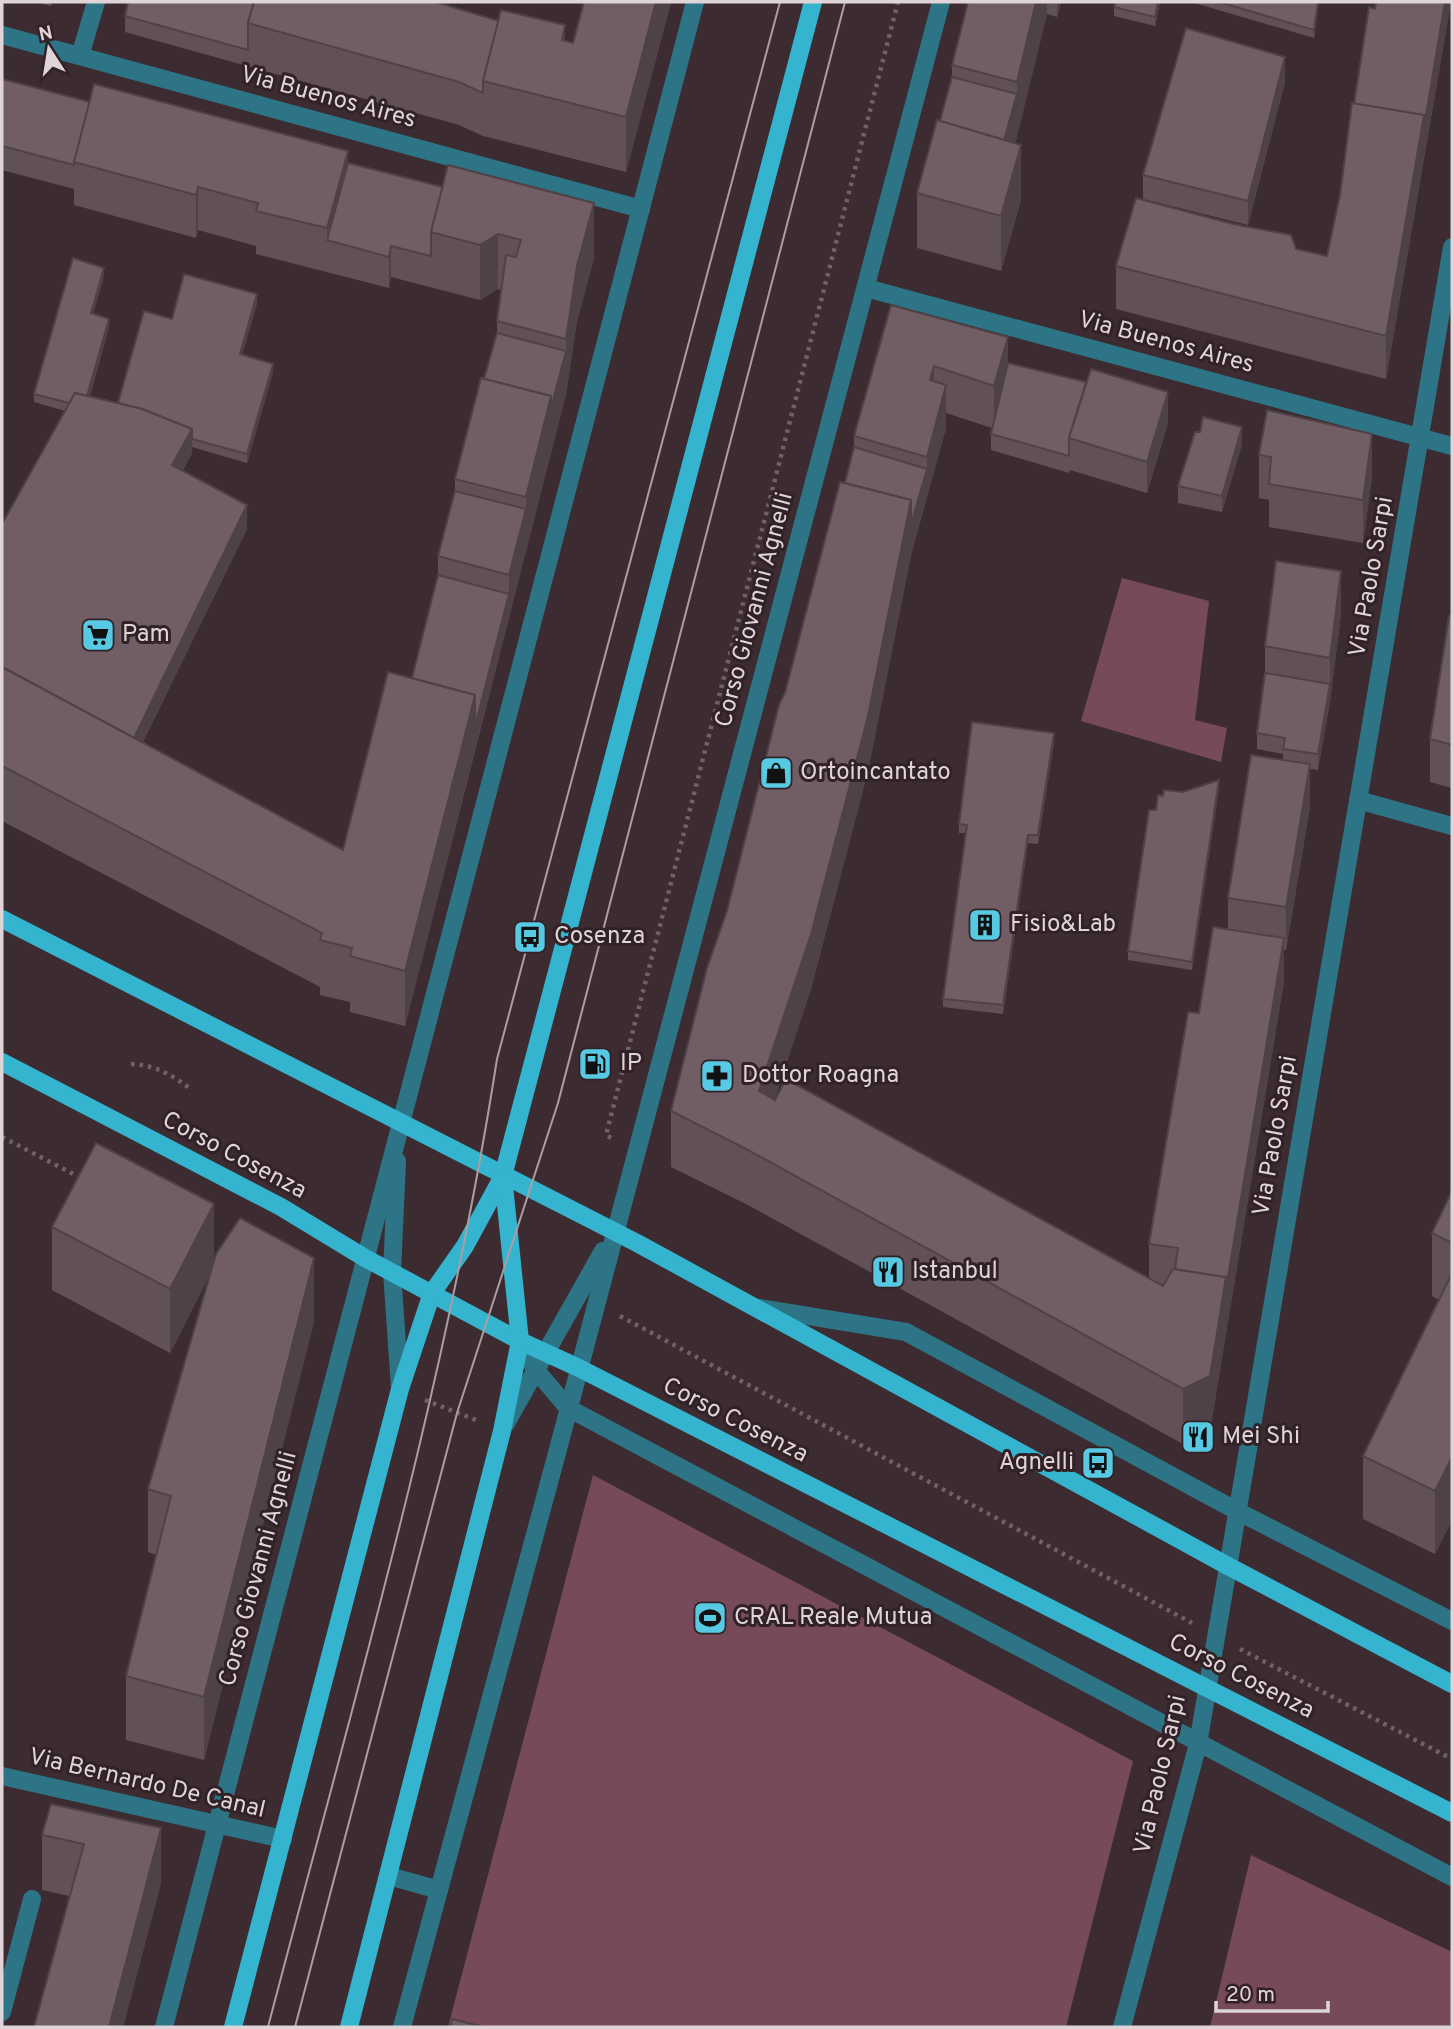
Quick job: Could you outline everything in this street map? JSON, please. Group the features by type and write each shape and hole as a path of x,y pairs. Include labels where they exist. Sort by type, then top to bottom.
{"main road":[{"name":"Corso Giovanni Agnelli","path":"233,2027 400,1389 432,1293 465,1246 503,1176 813,2"},
{"path":"2,919 615,1231 1228,1566 1452,1684"},
{"name":"Corso Cosenza","path":"2,1062 281,1207 365,1258 520,1341 579,1368 1452,1813"},
{"name":"Corso Giovanni Agnelli","path":"349,2027 390,1876 502,1431 520,1341 503,1176"}],"street":[{"path":"80,56 96,2"},
{"name":"Corso Giovanni Agnelli","path":"163,2027 695,2"},
{"name":"Corso Giovanni Agnelli","path":"402,2027 941,2"},
{"name":"Via Buenos Aires","path":"2,35 640,209"},
{"name":"Via Paolo Sarpi","path":"1122,2027 1198,1744 1422,437 1452,247"},
{"name":"Via Buenos Aires","path":"866,288 1452,446"},
{"path":"1358,800 1452,826"},
{"name":"Corso Giovanni Agnelli","path":"399,1122 392,1272 400,1389"},
{"name":"Corso Giovanni Agnelli","path":"502,1431 615,1231"},
{"path":"756,1308 906,1332 1237,1511 1452,1621"},
{"path":"520,1341 535,1369 568,1408 1452,1877"},
{"name":"Via Bernardo De Canal","path":"2,1776 283,1839"},
{"path":"390,1876 439,1890"},
{"path":"2,2012 32,1899"}],"path":[{"path":"611,1115 898,2"},
{"path":"131,1064 148,1065 163,1070 192,1090"},
{"path":"2,1137 85,1180"},
{"path":"619,1316 1216,1636 1452,1759"},
{"path":"400,1389 502,1431"}],"shaded area":[{"path":"1122,578 1209,601 1195,720 1227,728 1221,762 1081,721"},
{"name":"CRAL Reale Mutua","path":"593,1475 1133,1761 1066,2027 448,2027"},
{"path":"1251,1855 1452,1952 1452,2027 1210,2027"}],"building":[{"path":"128,2 254,2 248,23 248,50 125,16"},
{"path":"254,2 436,2 499,21 483,81 483,93 459,82 248,23"},
{"path":"584,2 656,2 626,117 483,81 501,10 565,25 562,40 573,43"},
{"path":"968,2 1036,2 1017,82 952,65"},
{"path":"1116,2 1158,2 1155,17 1114,7"},
{"path":"1219,2 1318,2 1314,30"},
{"path":"1376,2 1445,2 1424,127 1424,115 1354,104 1369,7 1375,9"},
{"path":"1186,28 1285,57 1248,201 1143,175"},
{"path":"952,77 1017,94 1004,140 940,121"},
{"path":"2,79 90,102 74,165 2,146"},
{"path":"94,84 348,151 327,228 256,211 258,203 198,187 196,195 74,162"},
{"path":"1352,103 1424,115 1386,336 1116,266 1136,198 1233,224 1291,235 1296,249 1327,256 1340,195"},
{"path":"937,120 1021,145 1001,216 917,193"},
{"path":"348,163 443,187 431,232 431,256 391,246 389,257 327,240"},
{"path":"448,165 594,203 577,266 566,339 497,321 506,255 516,257 521,240 498,234 480,245 431,232"},
{"path":"73,258 104,268 91,313 109,319 87,396 98,399 75,393 69,403 34,394"},
{"path":"184,274 257,294 240,354 273,364 247,454 192,439 192,429 142,409 118,403 144,311 172,319"},
{"path":"891,305 1008,337 994,386 934,366 930,380 946,385 927,457 854,436"},
{"path":"497,333 566,351 551,408 551,396 484,379"},
{"path":"1008,363 1086,382 1069,438 1069,456 991,434"},
{"path":"1091,369 1168,392 1147,462 1069,438"},
{"path":"481,378 551,396 526,497 455,479"},
{"name":"Pam","path":"75,393 142,409 192,429 172,465 247,505 134,738 2,667 2,524"},
{"path":"1267,410 1372,434 1363,500 1269,484 1271,457 1259,455"},
{"path":"1203,417 1242,427 1222,496 1178,486 1195,432 1200,432"},
{"path":"854,447 927,469 911,524 911,500 845,483"},
{"path":"840,482 911,500 868,716 811,934 759,1091 775,1100 786,1079 1163,1286 1173,1269 1226,1277 1210,1376 1183,1389 748,1150 671,1111 707,968 727,911 779,705 785,693"},
{"path":"455,491 526,509 509,575 438,556"},
{"path":"1276,561 1341,571 1330,658 1265,646"},
{"path":"438,575 509,594 475,726 475,695 412,678"},
{"path":"1449,616 1452,617 1452,745 1430,739"},
{"path":"2,667 343,850 388,672 475,695 405,971 350,956 352,948 320,940 322,933 2,766"},
{"path":"1265,673 1330,684 1318,754 1283,749 1285,738 1257,733"},
{"name":"Fisio&Lab","path":"972,722 1054,733 1038,835 1028,835 1003,1005 943,999 967,825 959,824"},
{"path":"1251,755 1310,764 1286,907 1228,898"},
{"path":"1219,780 1192,962 1128,951 1149,810 1156,810 1158,795 1163,796 1164,790 1183,792"},
{"path":"1213,927 1284,938 1226,1289 1226,1277 1175,1269 1178,1248 1149,1244 1188,1012 1199,1013"},
{"path":"96,1143 214,1204 170,1289 52,1227"},
{"path":"1452,1191 1452,1243 1432,1233"},
{"path":"240,1218 314,1258 204,1697 126,1676 171,1496 148,1489 216,1254"},
{"path":"1452,1273 1452,1457 1435,1491 1363,1456"},
{"path":"51,1804 161,1828 109,2027 34,2027 84,1844 42,1835"},
{"path":"452,2019 484,2027 450,2027"}],"tram line":[{"path":"268,2027 364,1666 424,1425 452,1303 497,1059 780,2"},
{"path":"295,2027 457,1413 558,1103 845,2"}],"place":[{"name":"Pam","path":"98,635"},
{"name":"Ortoincantato","path":"776,773"},
{"name":"Fisio&Lab","path":"985,925"},
{"name":"Cosenza","path":"530,937"},
{"name":"IP","path":"595,1064"},
{"name":"Dottor Roagna","path":"717,1076"},
{"name":"Istanbul","path":"888,1272"},
{"name":"Mei Shi","path":"1198,1437"},
{"name":"Agnelli","path":"1098,1463"},
{"name":"CRAL Reale Mutua","path":"710,1618"}]}
